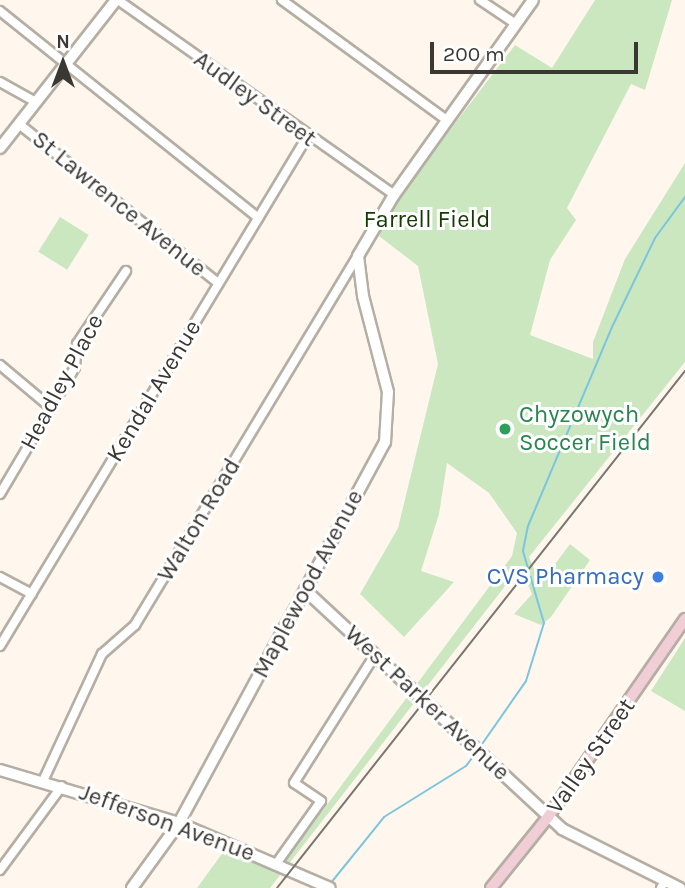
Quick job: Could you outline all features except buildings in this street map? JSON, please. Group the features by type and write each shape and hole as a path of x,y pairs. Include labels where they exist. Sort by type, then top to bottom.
{"main road":[{"name":"Valley Street","path":"491,888 548,817 685,619"}],"street":[{"path":"0,148 117,0"},
{"name":"Audley Street","path":"117,0 307,137 394,195"},
{"path":"282,0 448,121"},
{"path":"480,0 516,24"},
{"path":"358,256 394,195 533,0"},
{"path":"0,11 258,218"},
{"path":"0,82 36,102"},
{"name":"St Lawrence Avenue","path":"19,124 218,284"},
{"name":"Kendal Avenue","path":"0,646 307,137"},
{"name":"Maplewood Avenue","path":"132,888 178,822 385,442 389,424 388,391 363,296 358,256"},
{"name":"Walton Road","path":"43,781 102,654 135,625 358,256"},
{"name":"Headley Place","path":"2,487 75,367 77,344 126,271"},
{"path":"0,365 50,407"},
{"path":"0,577 32,594"},
{"name":"West Parker Avenue","path":"305,590 548,817 576,838 662,885 680,888"},
{"path":"276,864 321,801 294,783 374,655"},
{"name":"Jefferson Avenue","path":"0,770 178,822 276,864 311,884 327,887"},
{"path":"0,870 62,786"}],"green space":[{"name":"Farrell Field","path":"595,0 672,0 645,90 631,84 567,208 576,220 550,260 530,335 593,359 593,342 625,259 685,163 685,362 529,557 540,584 570,544 590,560 551,617 541,625 514,614 532,594 520,567 270,888 197,888 224,851 277,872 512,556 517,533 489,493 447,463 439,514 421,571 454,582 404,637 360,594 398,528 438,364 418,266 379,236 394,203 515,45 552,68"},
{"path":"60,217 89,235 67,270 38,252"},
{"path":"685,638 685,711 651,691"}],"waterway":[{"path":"480,747 526,681 544,623 523,551 528,526 613,325 655,238 685,197"},
{"path":"330,884 384,817 466,766 475,754"}],"railway":[{"path":"277,888 685,371"}],"place":[{"name":"Chyzowych Soccer Field","path":"505,429"},
{"name":"CVS Pharmacy","path":"658,577"}]}
